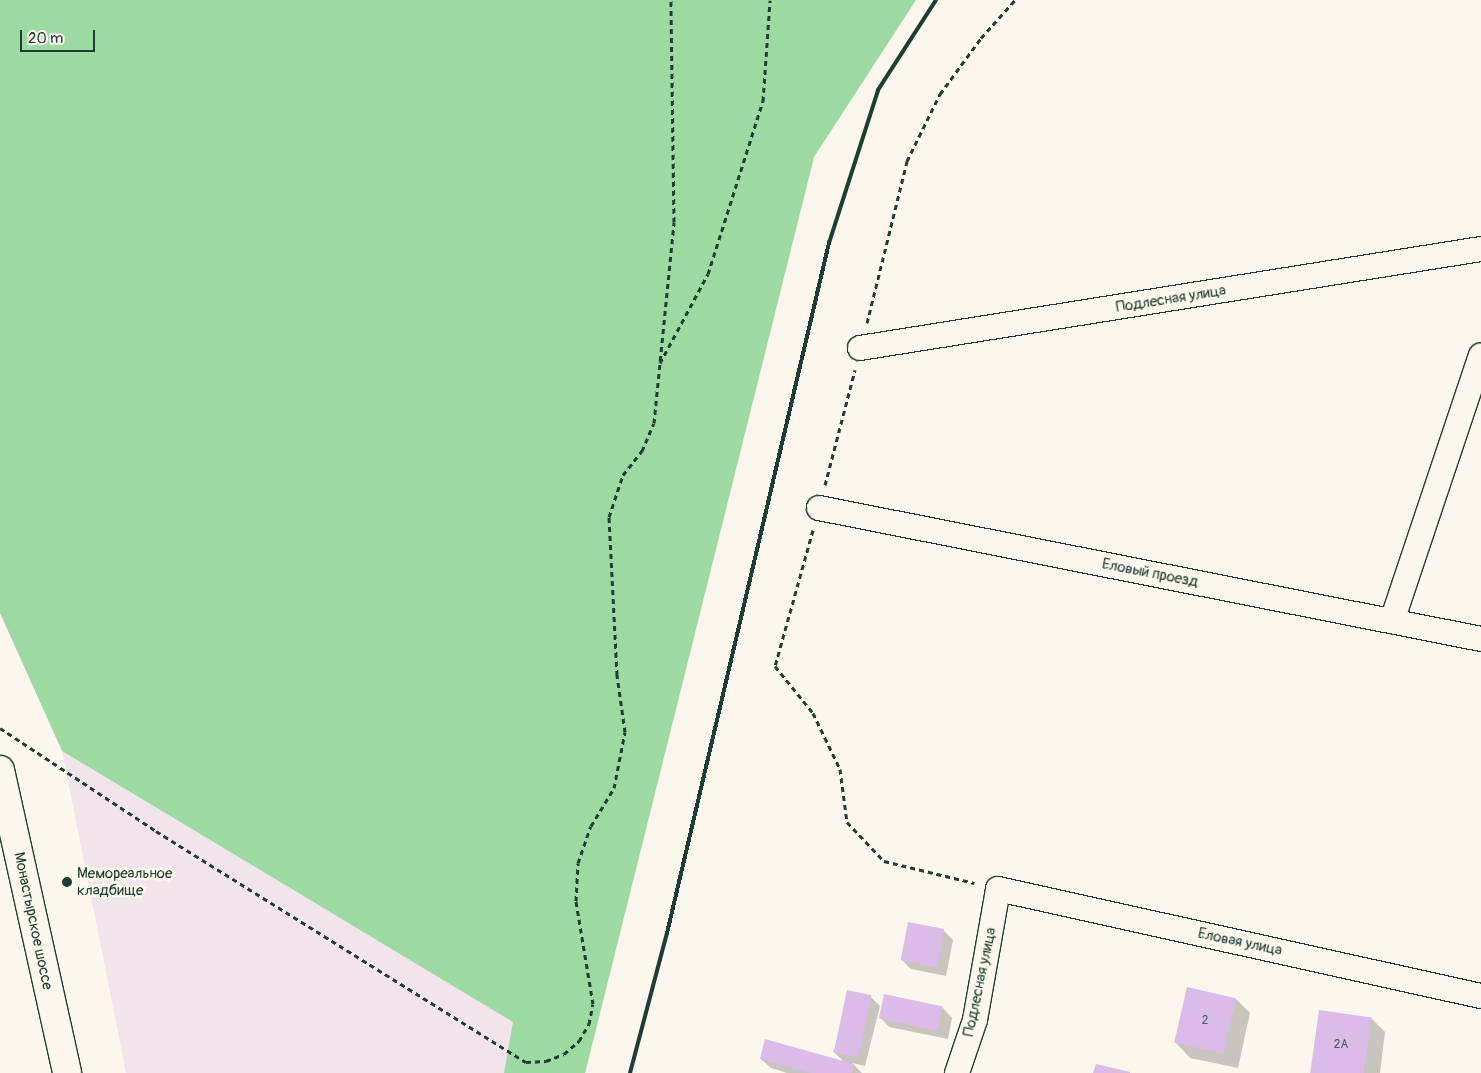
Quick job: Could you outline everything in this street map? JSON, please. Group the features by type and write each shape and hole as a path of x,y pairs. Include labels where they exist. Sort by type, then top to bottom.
{"main road":[{"name":"Монастырское шоссе","path":"0,773 67,1073"}],"street":[{"name":"Подлесная улица","path":"860,348 1481,249"},
{"path":"1392,621 1481,356"},
{"name":"Еловый проезд","path":"819,508 1481,638"},
{"name":"Подлесная улица","path":"957,1073 975,1020 998,889"},
{"name":"Еловая улица","path":"998,889 1481,996"}],"path":[{"path":"0,728 156,832 526,1062 546,1061 564,1054 579,1041 589,1024 593,1004 576,901 578,863 591,826 614,788 625,732 617,675 609,516 623,475 642,451 654,423 674,222 671,0"},
{"path":"659,365 708,274 763,101 770,0"},
{"path":"998,889 884,861 847,822 840,769 812,714 775,666 819,508 907,161 940,94 981,38 1015,0"}],"shaded area":[{"path":"62,751 514,1022 504,1073 126,1073"}],"green space":[{"path":"0,0 916,0 814,157 585,1073 504,1073 513,1022 62,751 0,613"}],"building":[{"path":"908,922 944,929 937,967 901,960"},
{"path":"1187,987 1236,998 1223,1054 1174,1043"},
{"path":"847,990 871,995 858,1058 834,1053"},
{"path":"884,994 943,1006 937,1031 879,1018"},
{"path":"1319,1010 1371,1017 1364,1073 1310,1073"},
{"path":"765,1039 854,1064 852,1073 810,1073 760,1059"},
{"path":"1096,1064 1130,1072 1130,1073 1093,1073"}],"railway":[{"path":"630,1073 667,933 829,243 878,90 936,0"}],"place":[{"name":"Мемореальное кладбище","path":"67,882"}]}
